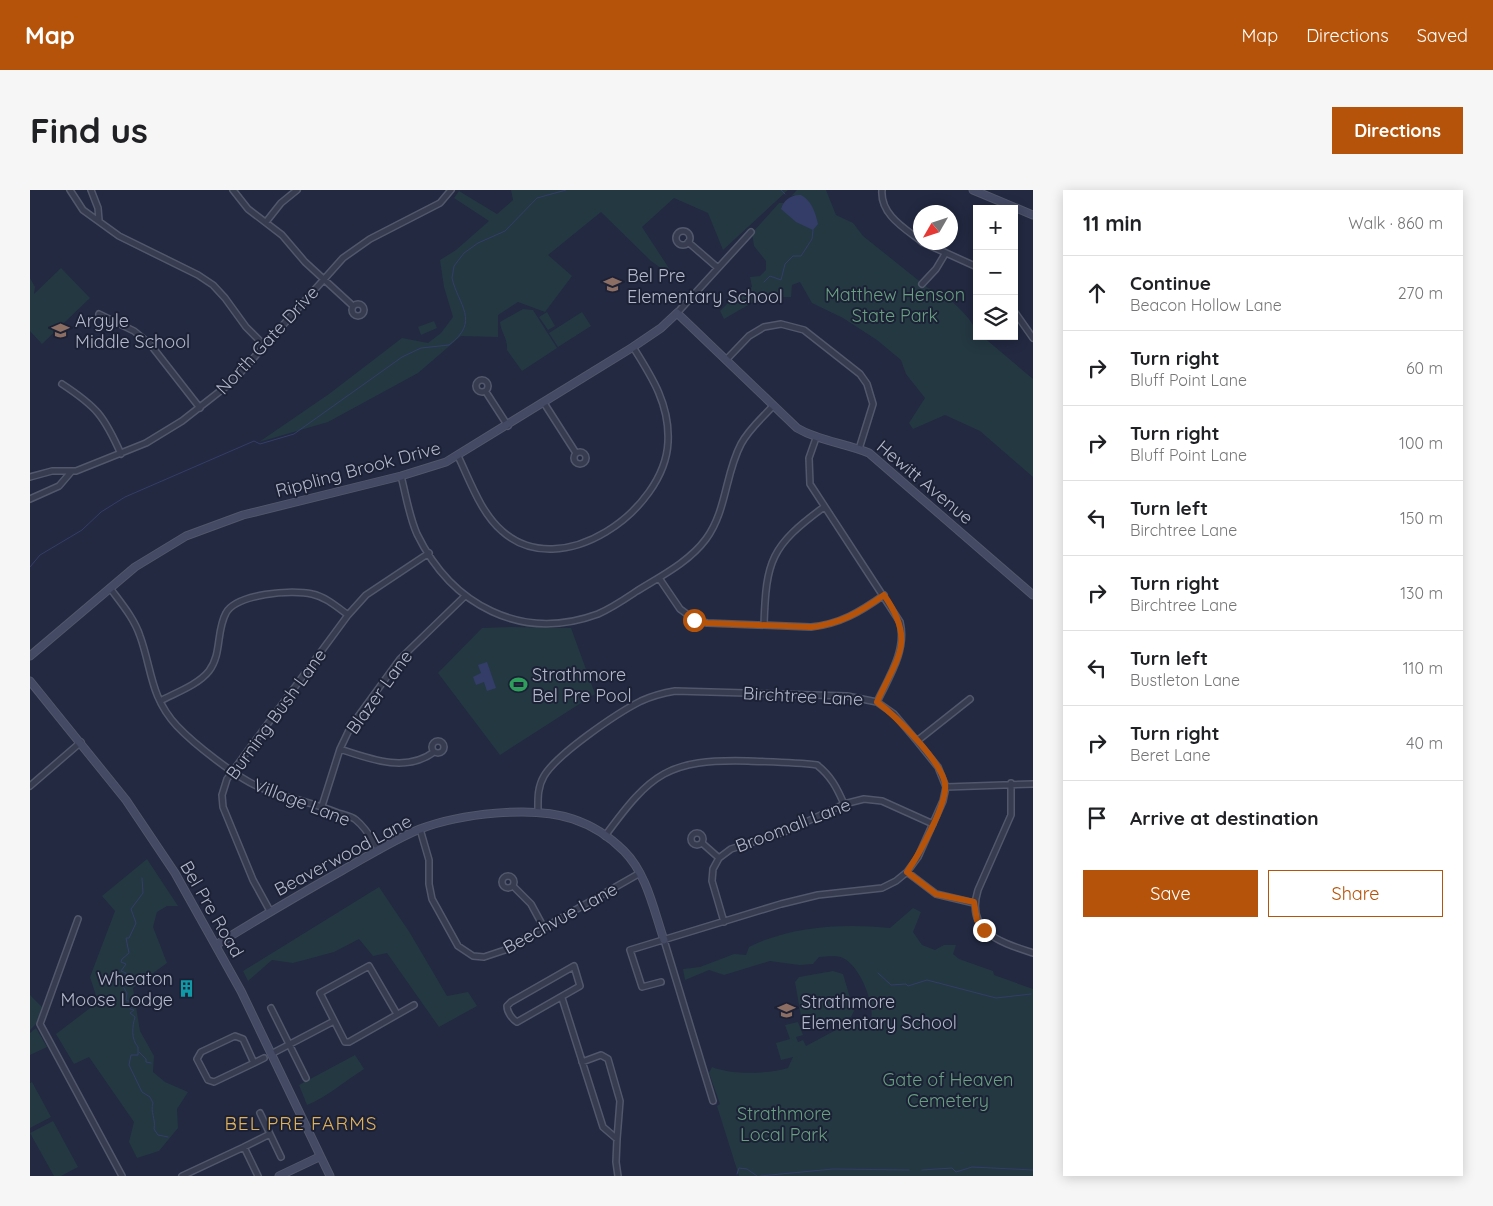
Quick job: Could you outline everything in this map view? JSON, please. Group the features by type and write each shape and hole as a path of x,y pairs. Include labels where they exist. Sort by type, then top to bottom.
{"street":[{"path":"70,190 83,210 119,236 213,285 246,327 265,346"},
{"path":"91,190 98,208 99,220"},
{"path":"234,190 248,209 266,222 353,306"},
{"path":"266,222 281,203 297,190"},
{"name":"North Gate Drive","path":"30,477 52,471 72,471 121,454 159,435 200,408 232,381 323,279 357,247 440,203 451,190"},
{"path":"882,190 883,201 888,212 913,234"},
{"path":"973,190 1033,215"},
{"name":"Rippling Brook Drive","path":"30,656 135,567 164,548 204,528 244,515 401,476 458,456 661,328 751,232"},
{"path":"688,242 718,268"},
{"path":"937,250 973,265"},
{"path":"922,284 936,269 945,254"},
{"name":"Hewitt Avenue","path":"676,313 796,428 816,438 859,449 880,461 1033,595"},
{"path":"99,314 134,331 150,344 200,408"},
{"path":"1018,317 1033,338"},
{"path":"726,360 749,336 764,327 781,324 804,330 860,374 867,384 872,404 859,449"},
{"path":"458,456 493,522 512,539 533,547 562,550 577,546 614,526 634,510 655,485 666,457 668,443 666,415 660,392 633,347"},
{"path":"62,384 97,410 108,424 121,454"},
{"path":"486,392 508,426"},
{"path":"544,403 576,453"},
{"path":"401,476 412,520 429,553 450,582 465,596 484,608 506,618 531,623 556,624 600,613 659,578 689,557 714,528 741,444 773,406"},
{"path":"816,438 809,458 808,472 810,484 896,612 903,633 898,657 877,702"},
{"name":"North Gate Drive","path":"30,498 59,486 72,471"},
{"path":"764,624 767,576 777,549 798,526 824,507"},
{"name":"Burning Bush Lane","path":"270,912 253,880 223,807 224,787 233,770 348,615 366,595 429,553"},
{"path":"659,578 680,609 694,620 707,623 811,627 832,624 862,611 884,595"},
{"name":"Village Lane","path":"110,588 133,620 141,637 151,681 160,702 177,726 194,742 259,787 322,806 355,819 369,834 379,850"},
{"path":"160,702 208,672 217,653 222,622 227,610 239,600 294,592 312,594 326,599 348,615"},
{"name":"Blazer Lane","path":"322,806 340,749 351,726 400,659 465,596"},
{"name":"Bel Pre Road","path":"30,681 126,800 155,843 216,944 272,1053 319,1157 330,1176"},
{"name":"Birchtree Lane","path":"538,813 540,785 551,766 619,714 662,693 691,691 847,696 877,702 894,714 917,741 938,768 946,787"},
{"path":"917,741 970,699"},
{"path":"30,786 81,742"},
{"path":"340,749 373,760 390,763 415,760 434,752"},
{"path":"605,836 640,791 668,771 698,762 817,765 827,773 837,788 844,804"},
{"path":"1011,783 1011,814 974,902 977,920 984,930 990,935 1033,952"},
{"path":"661,982 642,987 630,950 818,895 882,888 907,872 918,857 943,801 946,787 1011,783 1033,784"},
{"name":"Broomall Lane","path":"724,922 712,881 713,869 719,858 730,849 787,830 844,804 864,799 882,801 933,824"},
{"name":"Beaverwood Lane","path":"216,944 379,850 420,829 463,817 487,814 538,813 572,818 591,826 625,852 640,873 664,940 713,1101"},
{"name":"Beechvue Lane","path":"420,829 429,860 428,884 432,899 458,946 466,952 479,957 492,956 640,873"},
{"path":"702,843 719,858"},
{"path":"907,872 936,894 974,902"},
{"path":"513,886 531,904 544,928"},
{"path":"78,919 40,1024 122,1176"},
{"path":"397,1014 369,966 320,993 345,1042 349,1042 414,1005"},
{"path":"574,966 580,986 562,998 517,1022 507,1010 507,1006 511,1002 574,966"},
{"path":"562,998 603,1127 617,1138"},
{"path":"272,1008 306,1078"},
{"path":"272,1053 334,1021"},
{"path":"254,1063 243,1039 235,1036 201,1052 197,1059 205,1077 214,1082 254,1063 264,1058"},
{"path":"582,1062 601,1055 608,1059 620,1100 616,1162 618,1176"},
{"path":"260,1113 281,1157"},
{"path":"182,1176 270,1134"},
{"path":"244,1147 258,1176"},
{"path":"279,1176 319,1157"}],"green space":[{"path":"511,190 788,190 723,250 708,213 674,198 642,227 676,279 651,261 601,212 548,255 572,276 545,312 518,302 498,315 498,337 461,336 418,373 328,422 259,442 329,394 402,338 428,343 441,333 453,317 444,287 440,260 456,250 489,221 454,198 459,191 497,214 513,200"},
{"name":"Matthew Henson State Park","path":"797,190 826,190 836,215 853,223 863,236 928,288 942,294 958,307 973,325 973,340 987,340 1033,379 1033,477 980,431 945,415 913,429 909,423 925,398 906,374 901,360 877,340 843,318 812,303 800,282 792,285 791,297 762,297 724,319 720,311 735,296 752,287 750,277 760,276 766,270 766,261 754,246 752,233 779,203 784,203 781,208 795,195 791,196"},
{"path":"61,268 90,298 42,344 30,331 30,278 35,287 34,294"},
{"path":"523,309 533,310 557,348 522,371 507,350 500,322"},
{"path":"547,312 555,326 548,330 539,317"},
{"path":"582,312 591,326 558,347 549,333"},
{"path":"434,321 437,328 421,335 418,327"},
{"name":"Strathmore Bel Pre Pool","path":"482,628 571,628 595,694 500,755 438,673"},
{"path":"147,859 178,906 167,906 157,912 153,927 167,963 133,988 140,1031 154,1056 153,1072 165,1082 188,1092 177,1109 178,1128 159,1151 137,1158 129,1142 134,1122 89,1057 74,1064 56,1034 98,1002 90,977 115,911 102,896"},
{"path":"379,887 410,933 447,996 468,992 477,1006 439,1027 387,953 373,956 359,939 334,952 293,963 272,960 248,981 243,971"},
{"path":"913,908 921,912 913,932 922,945 935,950 944,945 956,945 953,954 959,959 993,971 994,975 1033,989 1033,1176 739,1176 717,1106 720,1104 709,1073 712,1067 720,1070 750,1073 770,1072 788,1068 793,1057 781,1060 776,1043 790,1039 785,1025 798,1022 803,1035 796,1037 798,1042 803,1040 806,1046 834,1031 871,1020 871,1004 860,976 855,968 843,958 819,957 813,964 799,965 770,961 724,975 709,970 685,980 683,969 700,967 734,954 746,955 749,947 782,934 800,930 836,926 890,928"},
{"path":"833,971 843,974 854,1011 851,1017 820,1027 801,1016 795,982 799,977"},
{"path":"30,995 42,1007 37,1023 30,1030"},
{"path":"36,1028 47,1047 30,1055 30,1033"},
{"path":"355,1055 364,1069 329,1093 307,1105 299,1085"},
{"path":"32,1082 51,1117 30,1128 30,1083"},
{"path":"53,1121 78,1167 61,1176 54,1176 30,1133"}],"water":[{"path":"801,195 805,197 816,215 818,224 813,230 796,222 781,209 788,199"},
{"path":"487,662 496,688 487,691 484,682 476,685 473,677 481,673 478,665"}],"waterway":[{"path":"30,567 40,555 82,530 101,512 125,497 254,441 260,444 294,434 402,357 421,348 449,345 459,336 466,320 452,278 454,266 464,253 478,243 505,231 537,198 566,190"},
{"path":"781,190 785,194"},
{"path":"764,282 770,276 781,280 785,264 793,256 801,256 812,239 813,230"},
{"path":"142,878 143,893 131,909 136,923 129,938 126,938 129,953 121,962 126,964 121,971 126,973 125,978 120,981 127,993 126,1000 131,1002 130,1009 134,1010 130,1013 135,1017 133,1033 138,1047 138,1055 131,1055 129,1065 142,1092 150,1097 153,1103 154,1129 158,1135 168,1137"},
{"path":"878,973 891,985 906,984 908,986 927,980 996,998 1031,994"},
{"path":"139,1052 146,1059 146,1062 151,1063"},
{"path":"922,1170 952,1168 956,1172 972,1167 1033,1170"},
{"path":"737,1174 739,1168 747,1169 757,1176"},
{"path":"760,1176 833,1169 909,1170"}],"place":[{"name":"Bel Pre Elementary School","path":"613,285"},
{"name":"Argyle Middle School","path":"61,330"},
{"name":"Strathmore Bel Pre Pool","path":"518,684"},
{"name":"Wheaton Moose Lodge","path":"187,988"},
{"name":"Strathmore Elementary School","path":"787,1011"}],"district":[{"name":"BEL PRE FARMS","path":"301,1123"}],"route":[{"path":"694,620 707,623 811,627 827,625 837,623 862,611 884,595 896,612 903,633 898,657 877,702 894,714 917,741 943,775 946,787 943,801 918,857 907,872 925,888 936,894 974,902 974,913 984,930"}],"park label":[{"name":"Gate of Heaven Cemetery","path":"948,1090"},
{"name":"Strathmore Local Park","path":"784,1123"}]}
